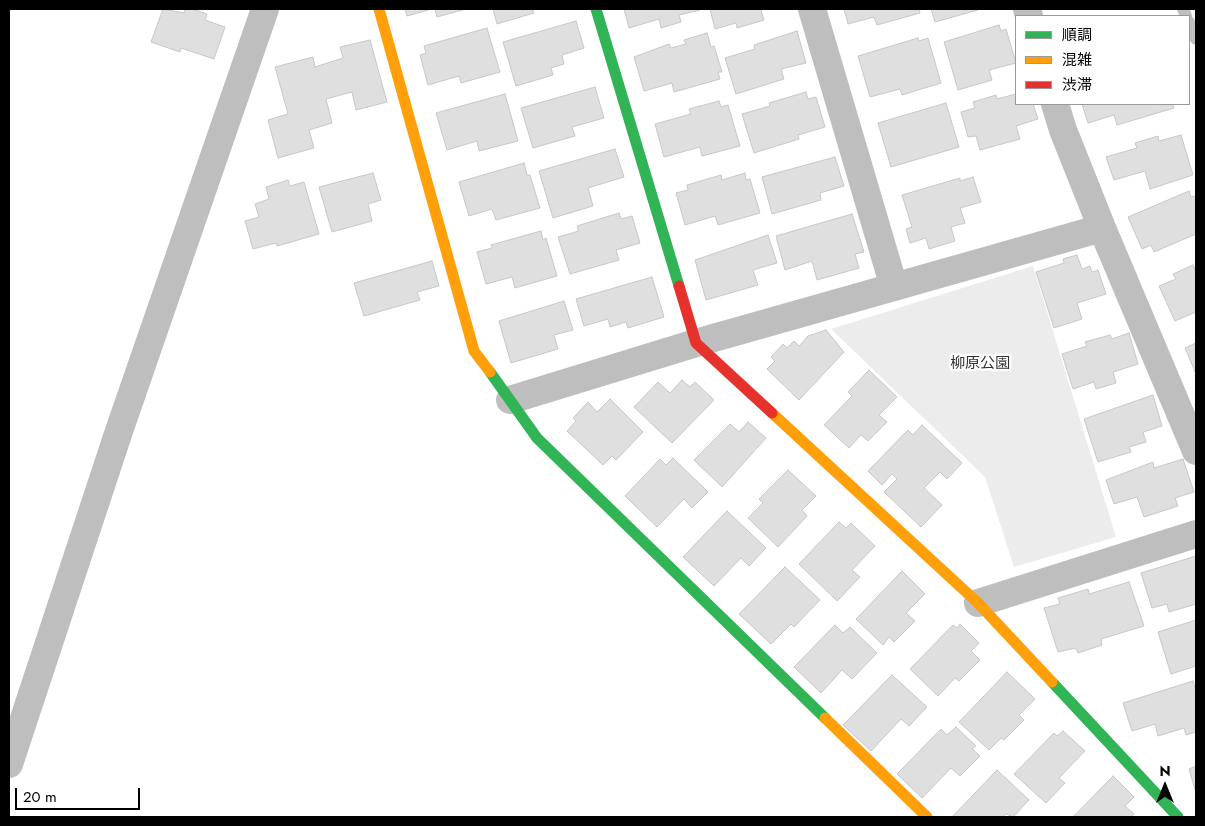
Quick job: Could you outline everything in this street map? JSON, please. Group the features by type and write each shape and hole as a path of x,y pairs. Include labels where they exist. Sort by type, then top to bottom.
{"street":[{"path":"9,764 119,431 265,9"},
{"path":"379,9 474,350 537,438 928,817"},
{"path":"596,9 696,343 978,603 1178,817"},
{"path":"812,9 894,287"},
{"path":"1055,105 1063,130 1102,228 1196,451"},
{"path":"510,400 696,343 1102,228"},
{"path":"978,603 1196,534"}],"green space":[{"name":"柳原公園","path":"1033,266 1116,537 1014,567 985,477 831,329"}],"building":[{"path":"163,9 184,13 185,9 192,9 207,14 205,20 225,27 214,59 181,48 180,52 151,42"},
{"path":"405,9 432,9 407,16"},
{"path":"435,9 466,9 437,17"},
{"path":"493,9 532,9 534,13 497,24"},
{"path":"624,9 700,10 679,15 681,22 661,28 659,19 629,28"},
{"path":"710,9 765,9 761,10 764,20 737,28 736,23 715,29"},
{"path":"844,9 919,9 920,13 877,25 874,17 848,24"},
{"path":"931,9 978,9 978,10 935,22"},
{"path":"576,21 584,48 562,55 564,64 551,68 553,75 516,86 503,42"},
{"path":"999,25 1001,31 1006,29 1015,63 989,70 992,80 958,90 944,42"},
{"path":"487,28 500,72 461,83 459,76 428,85 420,55 426,53 424,46"},
{"path":"797,31 806,63 781,69 784,79 736,94 725,58 755,49 754,45"},
{"path":"707,33 711,47 714,46 722,72 718,72 720,79 674,92 672,83 644,91 634,57 669,44 671,48 686,44 684,40"},
{"path":"918,38 919,41 928,38 941,83 902,95 900,89 870,97 858,56"},
{"path":"370,40 387,102 356,110 352,92 326,99 332,123 309,130 314,148 278,158 268,120 288,114 275,67 313,57 315,67 343,58 340,47"},
{"path":"595,87 604,118 572,127 575,136 533,148 521,108"},
{"path":"806,92 808,99 816,97 825,127 798,135 799,139 754,153 742,114 770,106 769,103"},
{"path":"505,94 518,141 479,151 477,141 447,150 436,113"},
{"path":"1015,94 1015,105 1033,105 1038,119 1016,126 1020,139 980,150 976,136 968,137 961,112 975,108 973,102 996,95 997,99"},
{"path":"719,101 721,107 728,105 740,146 702,156 700,147 664,157 655,124 691,114 689,109"},
{"path":"946,103 959,147 891,167 878,123"},
{"path":"1082,105 1173,105 1174,108 1117,125 1114,115 1088,123"},
{"path":"1181,135 1193,175 1150,189 1145,171 1114,180 1106,157 1137,148 1135,143 1158,136 1159,141"},
{"path":"615,149 624,177 588,188 593,206 553,218 539,171"},
{"path":"835,157 844,186 820,193 821,200 772,214 762,177"},
{"path":"524,163 527,175 530,175 540,208 496,220 492,209 469,216 459,182"},
{"path":"373,173 381,200 368,204 372,221 332,232 319,187"},
{"path":"745,173 746,180 750,179 760,213 718,225 715,216 685,225 676,193 688,190 687,185 721,175 722,180"},
{"path":"973,177 981,202 960,208 965,223 951,227 955,241 929,249 926,238 910,243 906,229 912,227 902,195 960,178 960,181"},
{"path":"288,180 290,186 304,182 319,234 277,246 276,243 253,249 245,221 259,217 255,204 269,199 266,187"},
{"path":"1189,191 1191,197 1196,196 1196,234 1154,252 1151,245 1142,249 1128,217"},
{"path":"619,213 621,219 632,216 640,243 616,250 619,260 570,274 558,237 579,231 577,226"},
{"path":"852,214 864,252 855,254 859,268 817,280 812,261 785,270 776,236"},
{"path":"541,231 543,240 546,238 557,276 515,288 512,277 486,284 477,252 492,248 491,245"},
{"path":"768,235 777,263 753,270 758,285 706,300 695,260"},
{"path":"1077,255 1082,269 1090,266 1092,272 1098,270 1106,294 1077,303 1082,319 1054,328 1036,272 1064,263 1063,259"},
{"path":"432,261 439,286 417,292 420,300 364,316 354,283"},
{"path":"1193,265 1196,272 1196,312 1175,321 1159,286 1176,279 1173,274"},
{"path":"652,277 664,317 628,328 626,322 610,327 608,319 584,326 576,299"},
{"path":"564,301 573,330 554,335 558,349 511,363 499,321"},
{"path":"826,330 844,352 799,400 767,369 775,361 771,357 783,344 787,348 794,341 799,346 808,336"},
{"path":"1129,333 1138,364 1113,372 1116,383 1096,389 1094,382 1073,389 1062,354 1087,346 1085,342 1110,335 1112,339"},
{"path":"1196,343 1196,374 1185,348"},
{"path":"869,370 897,397 879,415 887,422 868,441 861,435 849,448 824,425 852,396 848,392"},
{"path":"682,380 690,387 695,382 714,400 672,443 634,407 658,382 670,393"},
{"path":"1153,395 1162,426 1143,432 1146,442 1129,447 1131,452 1098,462 1084,419"},
{"path":"610,399 643,432 616,460 612,456 603,465 567,431 576,421 573,418 588,402 597,412"},
{"path":"748,422 766,438 722,487 694,460 730,424 739,432"},
{"path":"922,425 962,463 947,479 940,472 924,488 942,505 921,527 884,492 897,479 892,474 882,485 868,471 908,430 913,435"},
{"path":"673,458 708,492 692,508 684,499 657,527 625,496 660,459 666,465"},
{"path":"1183,459 1194,492 1175,498 1178,506 1144,517 1137,497 1114,504 1106,480 1153,462 1154,468"},
{"path":"788,470 816,496 802,510 807,516 778,547 748,518 763,503 759,499"},
{"path":"727,511 766,548 749,566 741,558 714,586 683,557"},
{"path":"839,522 846,528 851,523 875,546 852,570 860,577 837,601 799,564"},
{"path":"1196,556 1196,604 1169,612 1167,604 1152,608 1141,573"},
{"path":"785,567 820,600 794,627 791,624 771,644 739,614"},
{"path":"902,571 925,594 906,613 915,621 894,642 889,637 883,645 856,619"},
{"path":"1129,582 1144,626 1101,639 1102,645 1078,653 1076,648 1058,652 1044,608 1060,604 1058,598 1088,589 1089,594"},
{"path":"1196,620 1196,666 1171,674 1158,632"},
{"path":"960,624 979,643 971,651 980,660 959,681 955,678 938,696 910,669 953,625 957,628"},
{"path":"835,625 843,633 850,627 877,653 852,679 842,670 821,693 794,667"},
{"path":"1007,672 1035,699 1019,715 1024,720 1004,740 1001,738 989,750 959,722"},
{"path":"892,675 927,707 909,726 901,719 871,751 843,725"},
{"path":"1193,681 1196,692 1196,732 1186,735 1184,728 1158,736 1155,724 1132,731 1123,703"},
{"path":"956,727 976,746 972,749 980,756 960,776 951,768 922,798 897,774 941,729 947,735"},
{"path":"1063,731 1085,751 1059,778 1065,783 1046,803 1014,774 1054,733 1057,736"},
{"path":"1196,766 1196,793 1189,769"},
{"path":"997,770 1029,800 1013,817 1006,814 1003,817 952,817"},
{"path":"1113,776 1134,797 1125,806 1134,814 1131,817 1073,817"}],"waterway":[{"path":"1183,9 1186,15"},
{"path":"1190,24 1196,39"}],"traffic: fast":[{"path":"596,9 679,286"},
{"path":"490,372 537,438 825,718"},
{"path":"1052,682 1178,817"}],"traffic: slow":[{"path":"379,9 474,351 490,372"},
{"path":"772,413 978,603 1052,682"},
{"path":"825,718 927,817"}],"traffic: jam":[{"path":"679,286 696,343 772,413"}]}
